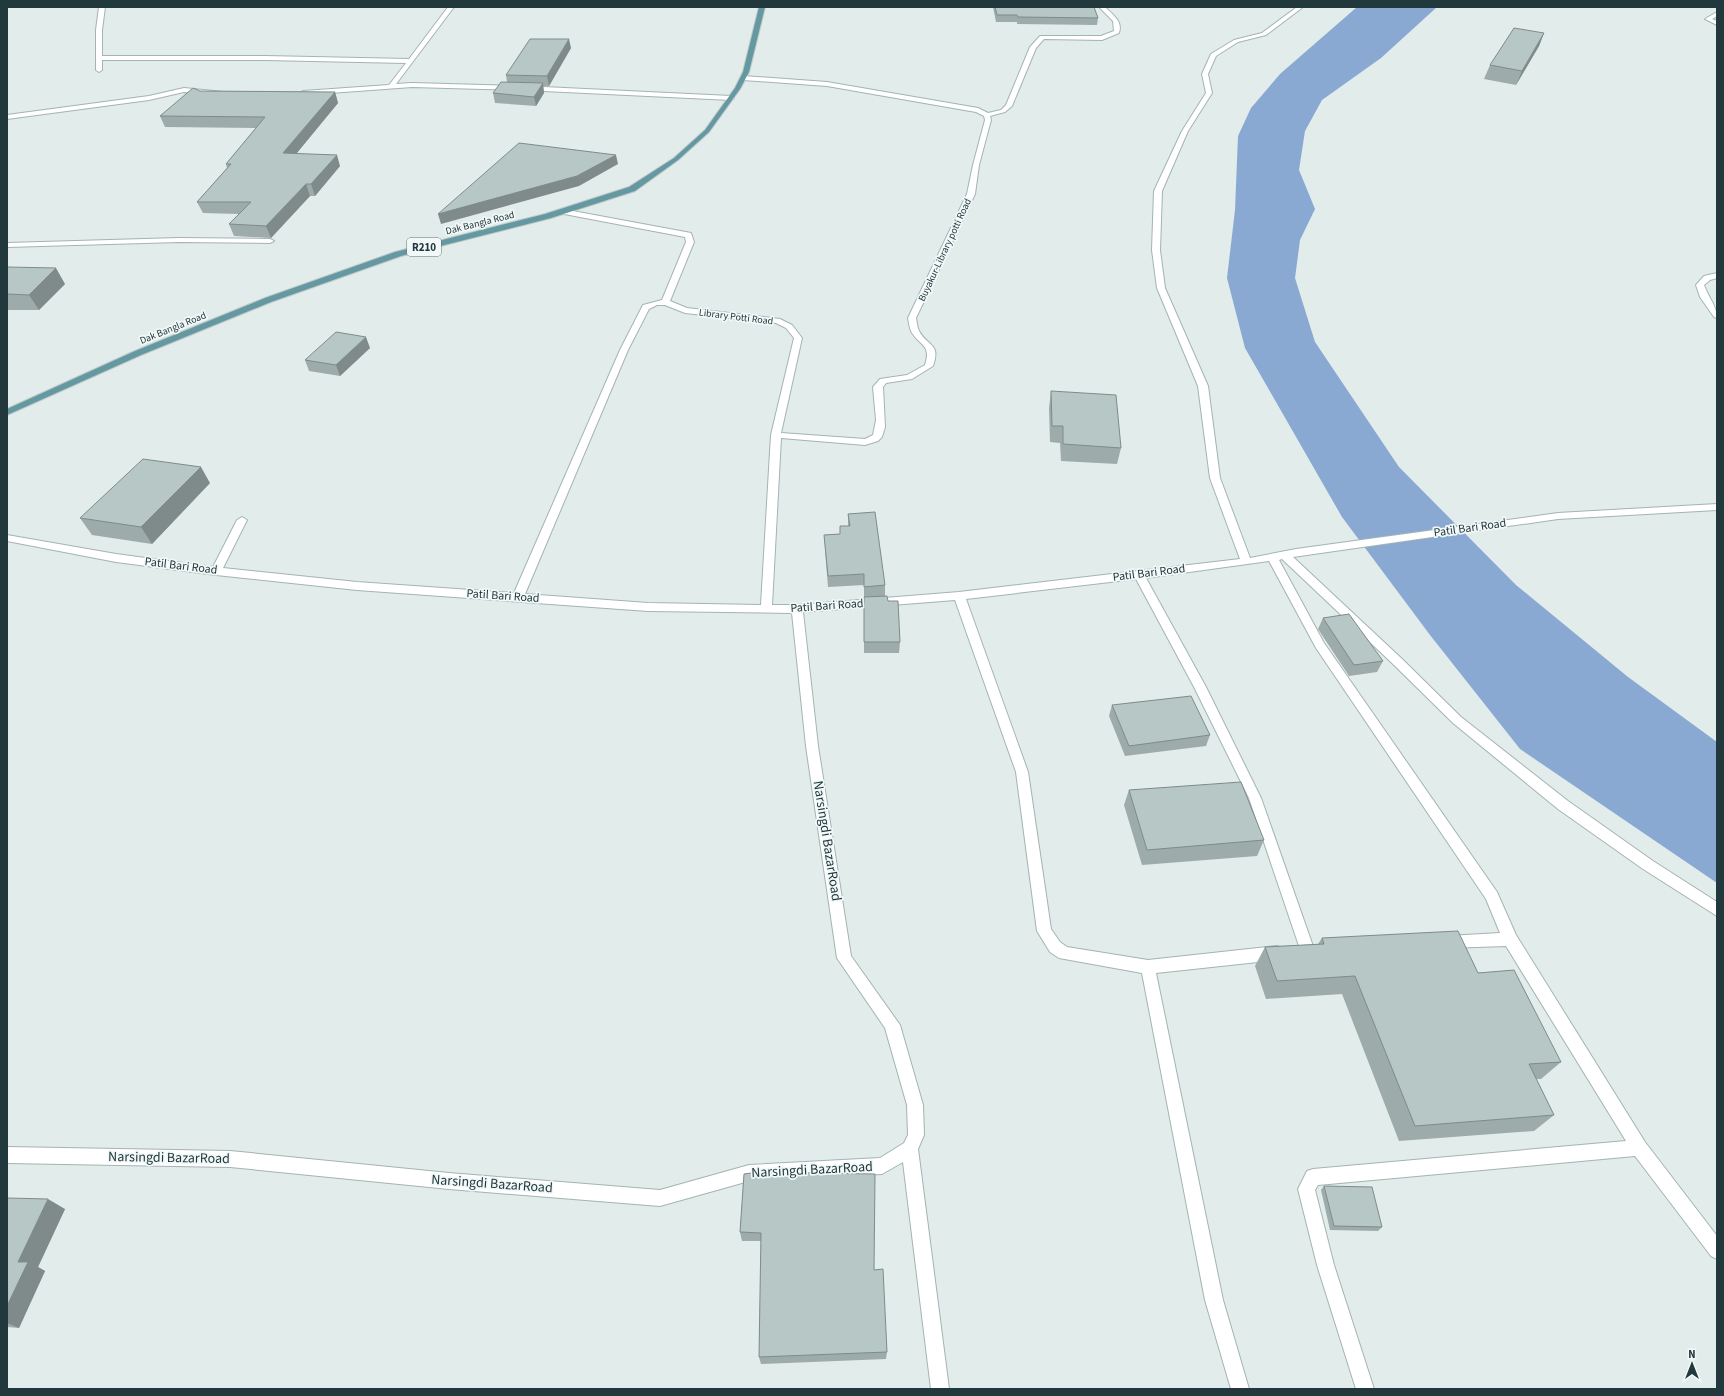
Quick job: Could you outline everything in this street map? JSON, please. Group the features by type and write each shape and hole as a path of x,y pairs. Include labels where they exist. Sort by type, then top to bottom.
{"main road":[{"name":"Dak Bangla Road","path":"7,412 138,353 268,300 398,254 562,211 632,189 676,159 707,131 732,98 744,78 762,7"}],"street":[{"path":"99,70 99,30 102,7"},
{"path":"391,87 451,7"},
{"path":"744,78 827,84 972,109 987,115 1003,111 1009,106 1033,47 1042,37 1102,38 1117,32 1118,27 1116,21 1102,7"},
{"path":"1246,562 1215,478 1203,386 1161,288 1156,250 1158,191 1185,131 1209,93 1205,74 1213,55 1236,41 1264,34 1300,7"},
{"path":"1717,14 1708,19 1717,23"},
{"path":"99,58 265,58 411,61"},
{"path":"293,94 412,85 523,88 732,98"},
{"path":"7,117 149,98 184,90 232,95"},
{"name":"Buyakur-Library potti Road","path":"776,435 865,442 874,439 878,435 881,427 878,387 883,381 909,377 929,366 932,350 930,345 914,330 912,318 971,194 976,165 988,120 987,115"},
{"path":"518,597 624,350 646,307 656,303 666,302 666,298 690,242 688,235 562,211"},
{"path":"7,245 179,240 270,241"},
{"path":"1717,275 1707,278 1700,285 1704,297 1717,315"},
{"name":"Library Potti Road","path":"666,302 685,310 777,321 787,324 793,328 798,338 776,435 770,505 770,569 766,610"},
{"name":"Patil Bari Road","path":"7,538 116,558 216,571 357,586 648,607 766,610 797,609 959,596 1139,575 1246,562 1284,555 1558,516 1717,506"},
{"path":"216,571 242,520"},
{"path":"1284,555 1397,661 1457,720 1563,805 1648,865 1717,910"},
{"path":"1284,555 1320,645 1492,896 1510,939 1639,1148 1717,1250"},
{"path":"1139,575 1200,687 1255,798 1307,949"},
{"path":"959,596 1022,772 1044,931 1055,947 1064,953 1148,967 1307,949 1322,949"},
{"name":"Narsingdi BazarRoad","path":"7,1155 230,1159 288,1166 442,1180 660,1198 749,1173 882,1166 910,1149 916,1135 915,1105 892,1025 844,958 812,746 797,609"},
{"path":"1432,943 1510,939"},
{"path":"1148,967 1214,1300 1240,1389"},
{"path":"1365,1389 1340,1314 1306,1189 1313,1177 1639,1148"},
{"path":"910,1149 940,1389"}],"water":[{"path":"1357,7 1437,7 1381,58 1322,100 1305,131 1299,170 1315,209 1300,240 1295,278 1315,342 1399,467 1516,585 1628,677 1717,742 1717,883 1520,749 1430,635 1342,517 1245,348 1227,278 1235,210 1238,136 1251,108 1280,74"}],"building":[{"path":"995,7 1094,7 1098,18 1018,17 1017,15 997,15"},
{"path":"1514,28 1544,33 1522,71 1490,65"},
{"path":"530,39 569,39 547,76 506,75"},
{"path":"501,82 543,83 534,97 493,93"},
{"path":"193,88 200,91 335,92 283,153 337,155 311,184 306,184 266,226 229,224 251,202 197,202 231,164 226,164 265,117 160,116"},
{"path":"519,143 616,155 577,176 438,214"},
{"path":"7,267 56,268 29,295 7,294"},
{"path":"336,332 366,337 336,365 305,360"},
{"path":"1051,391 1116,395 1121,448 1063,444 1063,426 1052,426"},
{"path":"143,459 201,467 141,527 80,518"},
{"path":"875,512 885,585 864,587 864,574 828,576 824,535 840,534 840,526 850,526 848,514"},
{"path":"887,596 888,601 898,601 900,642 864,642 864,597"},
{"path":"1349,614 1383,661 1354,665 1323,618"},
{"path":"1191,696 1210,735 1129,746 1112,705"},
{"path":"1241,782 1264,840 1147,850 1129,790"},
{"path":"1458,931 1478,973 1514,970 1561,1062 1529,1064 1554,1115 1415,1126 1355,976 1277,981 1265,947 1324,944 1322,938"},
{"path":"758,1172 875,1174 874,1270 883,1269 887,1352 759,1357 761,1233 740,1232 744,1174"},
{"path":"1324,1186 1372,1187 1382,1227 1334,1226"},
{"path":"7,1198 48,1199 18,1262 28,1262 7,1306"}]}
